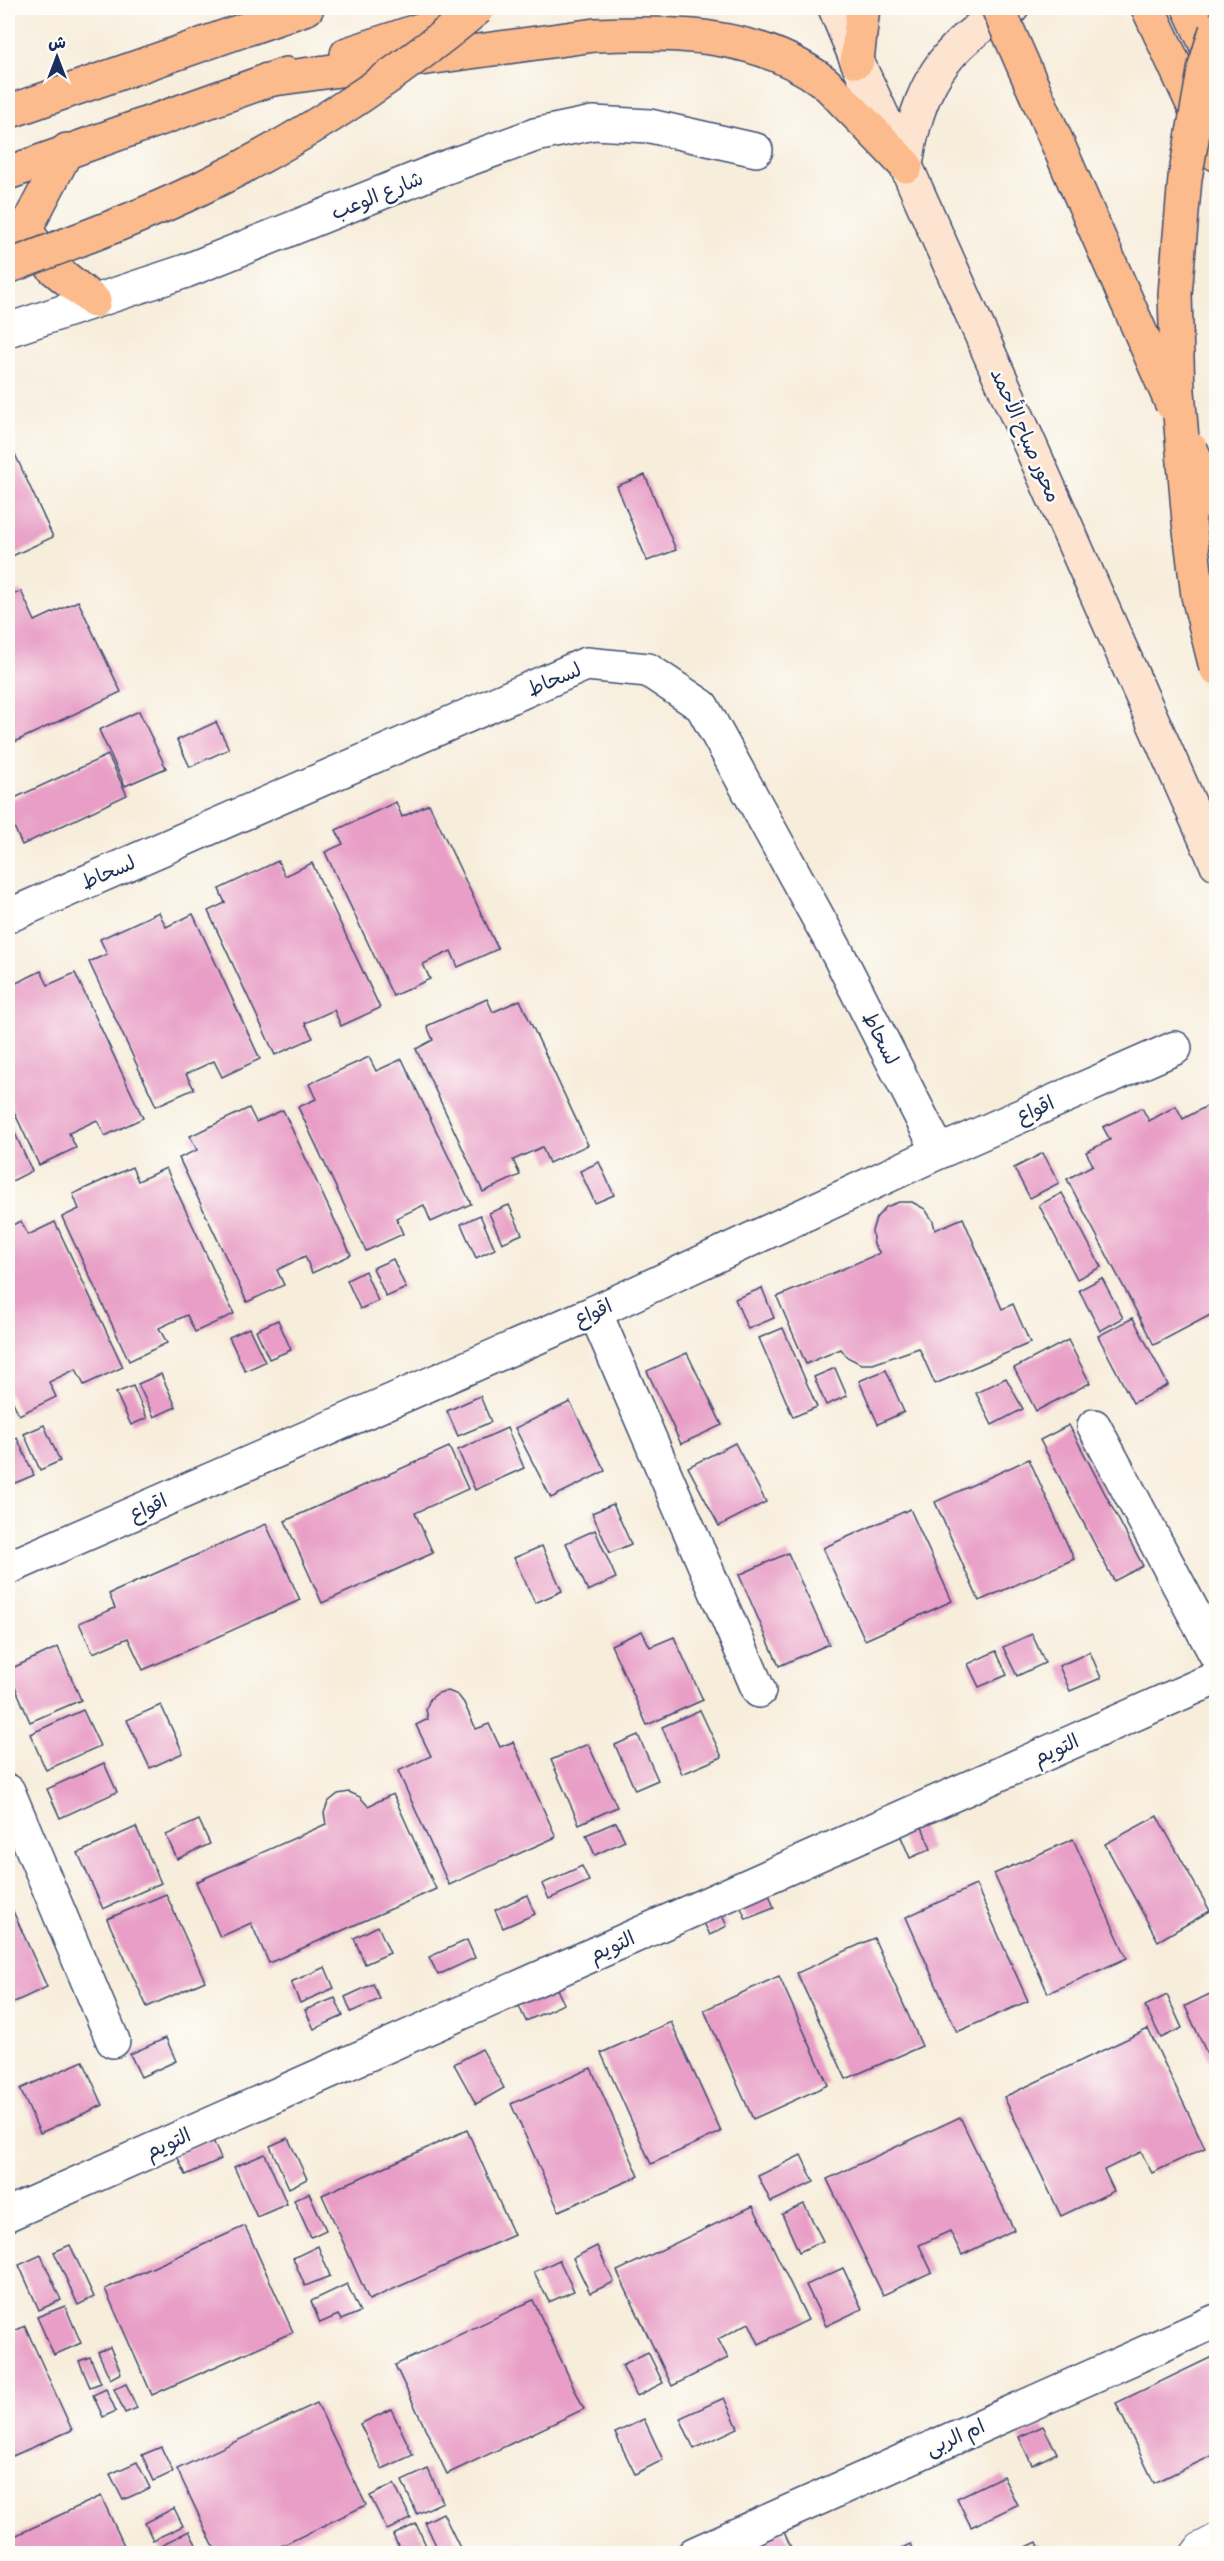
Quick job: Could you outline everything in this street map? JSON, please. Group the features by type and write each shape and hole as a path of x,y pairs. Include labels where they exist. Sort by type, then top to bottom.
{"main road":[{"path":"8,112 307,8"},
{"path":"8,267 104,230 201,188 309,131 428,50 478,8"},
{"path":"8,173 267,80 487,8"},
{"path":"857,61 863,8"},
{"path":"998,8 1216,505"},
{"path":"1148,8 1216,154"},
{"path":"1202,23 1216,66"},
{"path":"1202,23 1205,66 1185,178 1175,294 1178,392 1189,522 1198,596 1216,668"},
{"path":"267,80 595,35 646,33 731,40 762,49 824,81 906,166"},
{"path":"8,258 26,230 67,150"},
{"path":"26,230 53,268 94,301"}],"street":[{"name":"محور صباح الأحمد","path":"836,8 857,61 906,166 1216,863"},
{"path":"906,166 910,133 920,101 936,72 957,47 982,25 1012,8"},
{"path":"1161,8 1202,23"},
{"name":"شارع الوعب","path":"8,330 186,271 434,172 536,135 593,123 650,126 756,150"},
{"name":"لسحاط","path":"8,916 586,664 648,670 702,706 838,954 939,1152"},
{"name":"اقواع","path":"8,1568 595,1312 939,1152 1175,1048"},
{"path":"595,1312 759,1690"},
{"path":"1094,1426 1216,1655"},
{"name":"التويم","path":"8,2214 1216,1678"},
{"path":"8,1791 113,2042"},
{"name":"ام الربى","path":"694,2553 1216,2321"}],"lane":[{"path":"1193,2553 1199,2546 1216,2537"}],"building":[{"path":"8,439 53,537 8,558"},
{"path":"645,475 676,550 647,561 617,486"},
{"path":"21,591 35,621 78,601 121,692 8,745 8,597"},
{"path":"139,711 166,768 125,786 99,730"},
{"path":"216,722 229,749 190,767 177,740"},
{"path":"108,755 127,795 22,845 8,813 8,801"},
{"path":"396,802 402,817 429,804 498,949 458,967 451,951 423,964 430,979 393,996 325,852 343,844 336,830"},
{"path":"278,861 285,876 312,863 380,1008 341,1026 334,1010 305,1023 313,1038 275,1055 208,911 225,903 219,889"},
{"path":"159,912 166,927 193,914 260,1059 222,1077 214,1061 186,1074 194,1089 156,1106 89,962 107,954 100,939"},
{"path":"41,971 48,985 75,973 143,1118 105,1136 97,1120 69,1133 76,1148 39,1165 8,1099 8,987"},
{"path":"487,999 493,1012 520,1000 588,1145 549,1163 542,1147 513,1160 520,1175 483,1192 416,1049 433,1040 427,1026"},
{"path":"369,1057 376,1071 402,1059 471,1204 431,1222 424,1205 396,1218 403,1234 366,1251 298,1107 316,1099 309,1084"},
{"path":"1216,1101 1216,1312 1154,1345 1067,1179 1093,1165 1086,1152 1110,1140 1103,1127 1142,1108 1149,1121 1176,1106 1183,1119"},
{"path":"249,1108 256,1122 283,1110 351,1255 312,1273 305,1256 277,1270 284,1285 247,1302 179,1158 197,1150 190,1136"},
{"path":"8,1118 32,1171 8,1183"},
{"path":"1043,1153 1059,1183 1030,1198 1014,1168"},
{"path":"599,1162 614,1195 595,1203 580,1171"},
{"path":"132,1167 138,1181 166,1168 234,1314 195,1332 187,1315 159,1328 167,1343 129,1361 62,1217 79,1209 73,1194"},
{"path":"1062,1193 1101,1267 1077,1279 1039,1205"},
{"path":"899,1202 912,1202 925,1209 933,1221 935,1230 963,1218 1002,1309 1013,1304 1030,1343 935,1384 919,1348 873,1364 861,1364 847,1357 841,1349 806,1364 777,1297 880,1253 874,1245 872,1231 876,1218 886,1207"},
{"path":"509,1205 522,1234 502,1243 489,1213"},
{"path":"480,1215 495,1249 476,1258 461,1224"},
{"path":"21,1221 28,1235 55,1222 123,1367 84,1385 76,1369 49,1382 56,1397 19,1415 8,1391 8,1227"},
{"path":"393,1259 406,1288 386,1297 373,1268"},
{"path":"365,1271 378,1301 360,1309 347,1280"},
{"path":"1102,1278 1123,1318 1100,1331 1079,1290"},
{"path":"762,1288 774,1318 748,1329 735,1299"},
{"path":"1133,1318 1168,1385 1133,1403 1098,1336"},
{"path":"278,1320 291,1350 269,1359 256,1330"},
{"path":"249,1328 265,1362 245,1371 229,1337"},
{"path":"783,1328 817,1407 793,1417 759,1338"},
{"path":"1068,1340 1090,1383 1036,1411 1014,1368"},
{"path":"687,1353 722,1425 681,1444 647,1371"},
{"path":"835,1368 847,1396 826,1405 814,1377"},
{"path":"886,1370 904,1412 878,1424 859,1381"},
{"path":"161,1374 176,1407 154,1417 138,1384"},
{"path":"1006,1378 1023,1409 992,1425 976,1393"},
{"path":"133,1386 147,1418 131,1425 116,1393"},
{"path":"480,1396 491,1422 458,1436 447,1411"},
{"path":"570,1402 605,1471 551,1498 515,1428"},
{"path":"44,1425 60,1461 40,1470 24,1434"},
{"path":"1069,1425 1143,1566 1114,1581 1040,1440"},
{"path":"507,1428 524,1468 475,1490 458,1450"},
{"path":"17,1438 34,1475 13,1484 8,1472 8,1443"},
{"path":"735,1443 766,1502 719,1526 688,1467"},
{"path":"449,1447 468,1489 415,1513 433,1553 322,1603 285,1521"},
{"path":"1029,1459 1074,1559 979,1601 935,1502"},
{"path":"613,1504 631,1544 610,1553 592,1513"},
{"path":"910,1509 952,1601 865,1640 823,1548"},
{"path":"266,1524 300,1600 143,1670 128,1638 93,1653 79,1623 115,1608 109,1594"},
{"path":"595,1530 616,1578 588,1591 566,1543"},
{"path":"542,1546 562,1591 535,1603 514,1558"},
{"path":"788,1553 829,1644 779,1666 739,1575"},
{"path":"642,1631 650,1647 674,1637 703,1700 647,1725 611,1645"},
{"path":"1032,1634 1045,1663 1017,1676 1003,1647"},
{"path":"58,1647 81,1700 30,1722 8,1670"},
{"path":"996,1651 1007,1675 979,1687 968,1664"},
{"path":"1090,1652 1101,1678 1070,1691 1059,1666"},
{"path":"448,1691 458,1695 464,1703 476,1729 489,1724 500,1747 513,1742 556,1837 449,1885 398,1771 431,1756 416,1725 428,1719 426,1709 430,1699 438,1693"},
{"path":"161,1705 183,1753 150,1768 127,1720"},
{"path":"83,1710 100,1746 46,1770 30,1734"},
{"path":"700,1710 722,1757 682,1774 662,1727"},
{"path":"638,1735 658,1780 635,1790 615,1745"},
{"path":"588,1744 617,1807 579,1824 551,1760"},
{"path":"104,1763 117,1792 60,1818 47,1789"},
{"path":"349,1792 360,1797 368,1806 393,1794 436,1889 269,1963 251,1923 220,1937 196,1882 326,1824 324,1813 328,1802 338,1794"},
{"path":"1157,1816 1210,1911 1158,1941 1105,1844"},
{"path":"199,1820 210,1844 177,1859 166,1835"},
{"path":"616,1822 625,1841 595,1855 586,1835"},
{"path":"920,1822 931,1849 910,1858 899,1832"},
{"path":"136,1827 161,1883 103,1909 78,1853"},
{"path":"1073,1839 1127,1958 1048,1993 994,1874"},
{"path":"582,1866 589,1881 549,1899 542,1884"},
{"path":"976,1885 1028,2001 957,2032 906,1917"},
{"path":"768,1891 774,1908 746,1919 739,1903"},
{"path":"166,1894 205,1981 147,2007 107,1919"},
{"path":"527,1895 535,1914 503,1928 495,1910"},
{"path":"8,1900 47,1987 8,2005"},
{"path":"719,1909 727,1926 710,1935 701,1917"},
{"path":"378,1926 390,1953 365,1964 354,1938"},
{"path":"874,1938 922,2046 846,2079 797,1973"},
{"path":"467,1940 475,1958 438,1975 429,1957"},
{"path":"325,1967 334,1988 300,2003 291,1982"},
{"path":"779,1976 828,2085 753,2119 704,2010"},
{"path":"373,1984 380,1999 351,2012 345,1997"},
{"path":"555,1985 564,2004 526,2021 517,2002"},
{"path":"1216,1991 1216,2073 1185,2006"},
{"path":"1167,1995 1182,2028 1161,2038 1145,2006"},
{"path":"335,1998 343,2016 314,2029 305,2010"},
{"path":"671,2022 721,2132 651,2164 601,2053"},
{"path":"1148,2029 1205,2148 1152,2173 1141,2152 1104,2170 1114,2191 1061,2216 1004,2097"},
{"path":"166,2038 176,2061 141,2077 130,2054"},
{"path":"482,2049 504,2088 476,2104 454,2064"},
{"path":"83,2061 103,2105 40,2133 20,2089"},
{"path":"591,2068 639,2176 559,2211 511,2104"},
{"path":"960,2117 1014,2230 962,2255 950,2231 919,2245 932,2272 883,2295 827,2179"},
{"path":"467,2130 514,2235 369,2300 322,2195"},
{"path":"212,2138 221,2159 186,2175 176,2154"},
{"path":"288,2138 307,2179 289,2188 270,2146"},
{"path":"265,2154 287,2204 257,2217 234,2167"},
{"path":"801,2155 814,2182 771,2202 758,2176"},
{"path":"309,2193 326,2230 311,2237 294,2200"},
{"path":"804,2204 823,2241 799,2252 782,2214"},
{"path":"753,2206 808,2320 759,2344 749,2323 718,2339 728,2358 672,2386 617,2271"},
{"path":"245,2226 293,2332 152,2395 105,2289"},
{"path":"70,2245 94,2297 78,2305 54,2252"},
{"path":"318,2246 330,2276 305,2286 293,2258"},
{"path":"597,2246 614,2282 590,2293 573,2258"},
{"path":"41,2255 61,2300 39,2310 19,2265"},
{"path":"559,2260 574,2291 549,2302 534,2272"},
{"path":"843,2268 862,2309 826,2326 806,2285"},
{"path":"347,2284 360,2312 341,2320 338,2315 320,2323 311,2301"},
{"path":"533,2300 584,2409 447,2474 395,2365"},
{"path":"65,2306 81,2343 54,2355 37,2317"},
{"path":"25,2326 72,2430 8,2458 8,2334"},
{"path":"110,2347 121,2373 110,2379 98,2352"},
{"path":"648,2352 663,2383 637,2396 622,2365"},
{"path":"1216,2355 1216,2454 1154,2483 1116,2403"},
{"path":"90,2357 101,2383 90,2387 79,2361"},
{"path":"126,2384 137,2408 125,2413 114,2389"},
{"path":"106,2389 116,2411 103,2417 93,2395"},
{"path":"724,2398 738,2428 694,2449 680,2418"},
{"path":"317,2403 366,2505 265,2554 217,2554 177,2469"},
{"path":"391,2409 413,2455 382,2469 360,2424"},
{"path":"644,2419 663,2460 635,2474 615,2433"},
{"path":"1043,2426 1057,2453 1032,2465 1019,2437"},
{"path":"161,2447 173,2472 154,2481 142,2455"},
{"path":"137,2462 150,2488 123,2500 110,2474"},
{"path":"428,2469 443,2502 417,2514 402,2481"},
{"path":"1003,2476 1017,2505 971,2527 957,2498"},
{"path":"394,2484 411,2519 387,2530 370,2496"},
{"path":"101,2496 128,2554 8,2554 8,2539"},
{"path":"174,2508 183,2526 153,2540 145,2523"},
{"path":"443,2513 461,2550 454,2554 440,2554 425,2522"},
{"path":"416,2524 430,2554 402,2554 393,2535"},
{"path":"783,2530 794,2554 760,2554 755,2543"},
{"path":"189,2531 201,2554 163,2554 159,2546"},
{"path":"1037,2542 1042,2554 1012,2554"},
{"path":"911,2544 916,2554 891,2554"}]}
